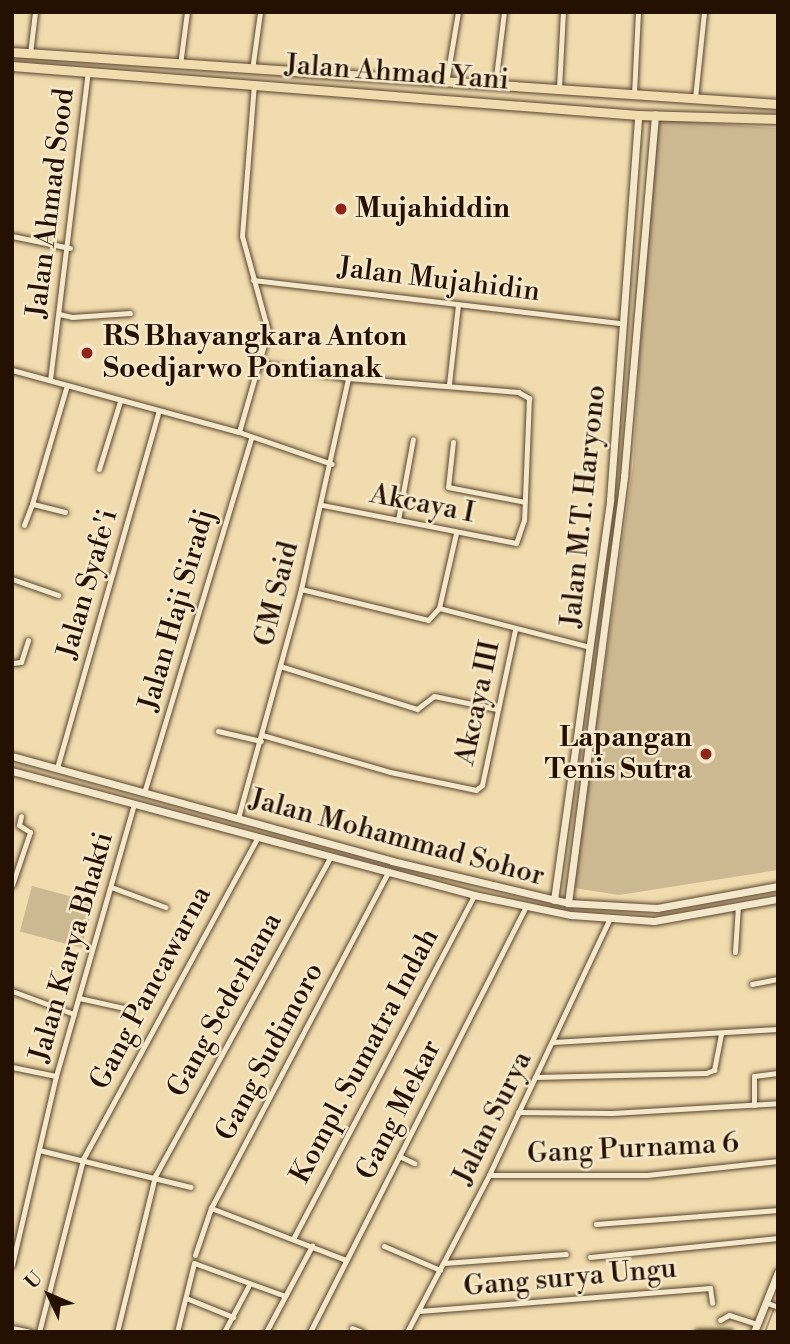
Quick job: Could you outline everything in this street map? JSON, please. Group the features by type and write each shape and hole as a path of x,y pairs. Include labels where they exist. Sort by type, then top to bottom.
{"main road":[{"name":"Jalan Ahmad Yani","path":"12,52 252,71 559,88 776,104"},
{"path":"29,67 30,54"},
{"name":"Jalan Ahmad Yani","path":"12,66 638,115 776,119"},
{"path":"377,96 379,79"},
{"path":"776,104 776,119"}],"street":[{"path":"30,54 35,12"},
{"path":"180,66 187,12"},
{"path":"252,71 260,12"},
{"path":"446,83 458,12"},
{"path":"495,85 504,12"},
{"path":"559,88 563,12"},
{"path":"634,94 638,12"},
{"path":"695,98 704,12"},
{"name":"Jalan Ahmad Sood","path":"50,380 70,248 88,72"},
{"path":"239,432 268,331 242,236 254,85"},
{"path":"568,903 633,375 655,114"},
{"name":"Jalan M.T. Haryono","path":"554,900 566,833 598,587 628,265 638,115"},
{"path":"12,236 70,248"},
{"path":"628,265 642,265"},
{"name":"Jalan Mujahidin","path":"253,280 404,294 458,305 621,323"},
{"path":"449,384 458,305"},
{"path":"59,314 72,317 130,313"},
{"path":"259,363 348,378 518,391 529,398 525,502 448,487 453,442"},
{"path":"12,370 239,432 331,464"},
{"path":"618,374 633,375"},
{"name":"GM Said","path":"238,818 302,589 348,378"},
{"path":"24,525 66,385"},
{"path":"99,469 120,401"},
{"name":"Jalan Syafe'i","path":"57,768 159,411"},
{"name":"Jalan Haji Siradj","path":"144,793 251,438"},
{"path":"398,520 413,439"},
{"name":"Akcaya I","path":"322,505 514,544 522,533 525,502"},
{"path":"32,503 65,512"},
{"path":"302,589 423,621 439,608 456,533"},
{"path":"12,579 58,595"},
{"path":"598,587 607,588"},
{"path":"439,608 590,647"},
{"name":"Akcaya III","path":"262,738 439,784 476,790 482,785 514,629"},
{"path":"12,663 21,663 28,640"},
{"path":"280,666 417,709 434,696 496,709"},
{"path":"580,724 589,725"},
{"path":"218,731 262,738"},
{"name":"Jalan Mohammad Sohor","path":"12,756 437,873 568,903 656,908 778,886"},
{"name":"Jalan Mohammad Sohor","path":"12,771 257,838 526,907 609,919 654,921 778,899"},
{"name":"Jalan Karya Bhakti","path":"12,1265 56,1076 134,804"},
{"path":"192,820 194,806"},
{"path":"12,884 30,832 19,825 21,816"},
{"path":"566,833 575,836"},
{"name":"Gang Pancawarna","path":"39,1332 83,1159 257,838"},
{"name":"Gang Sederhana","path":"117,1332 155,1176 331,856"},
{"name":"Gang Sudimoro","path":"195,1255 211,1208 389,871"},
{"path":"434,884 437,873"},
{"path":"111,887 165,906"},
{"name":"Kompl. Sumatra Indah","path":"294,1237 474,895"},
{"name":"Gang Mekar","path":"310,1332 526,907"},
{"path":"654,921 656,908"},
{"path":"735,952 738,908"},
{"name":"Jalan Surya","path":"407,1332 489,1175 609,919"},
{"path":"752,984 778,979"},
{"path":"12,991 75,1014"},
{"path":"79,998 133,1010"},
{"path":"553,1042 778,1029"},
{"path":"535,1077 706,1073 714,1070 721,1034"},
{"path":"12,1067 56,1076"},
{"path":"754,1105 754,1076 778,1073"},
{"path":"518,1112 778,1103"},
{"path":"39,1150 155,1176 191,1187"},
{"path":"400,1156 414,1163"},
{"name":"Gang Purnama 6","path":"489,1175 647,1175 778,1161"},
{"path":"211,1208 294,1237 346,1260"},
{"path":"596,1224 778,1210"},
{"path":"590,1257 778,1238"},
{"path":"266,1332 312,1246"},
{"path":"384,1246 440,1270"},
{"path":"444,1263 566,1254"},
{"path":"177,1332 194,1263 285,1296"},
{"path":"720,1320 729,1315 756,1330 777,1277"},
{"path":"224,1332 250,1283"},
{"name":"Gang surya Ungu","path":"419,1311 710,1287 712,1303"},
{"path":"186,1298 233,1317"},
{"path":"765,1302 778,1307"},
{"path":"12,1328 31,1332"},
{"path":"352,1328 362,1332"},
{"path":"697,1332 730,1332"}],"shaded area":[{"path":"654,120 778,128 778,870 619,895 574,888 633,465"},
{"path":"32,886 94,903 82,948 20,931"}],"waterway":[{"path":"765,1332 778,1298"}],"place":[{"name":"Mujahiddin","path":"341,209"},
{"name":"RS Bhayangkara Anton Soedjarwo Pontianak","path":"87,353"},
{"name":"Lapangan Tenis Sutra","path":"706,754"}]}
